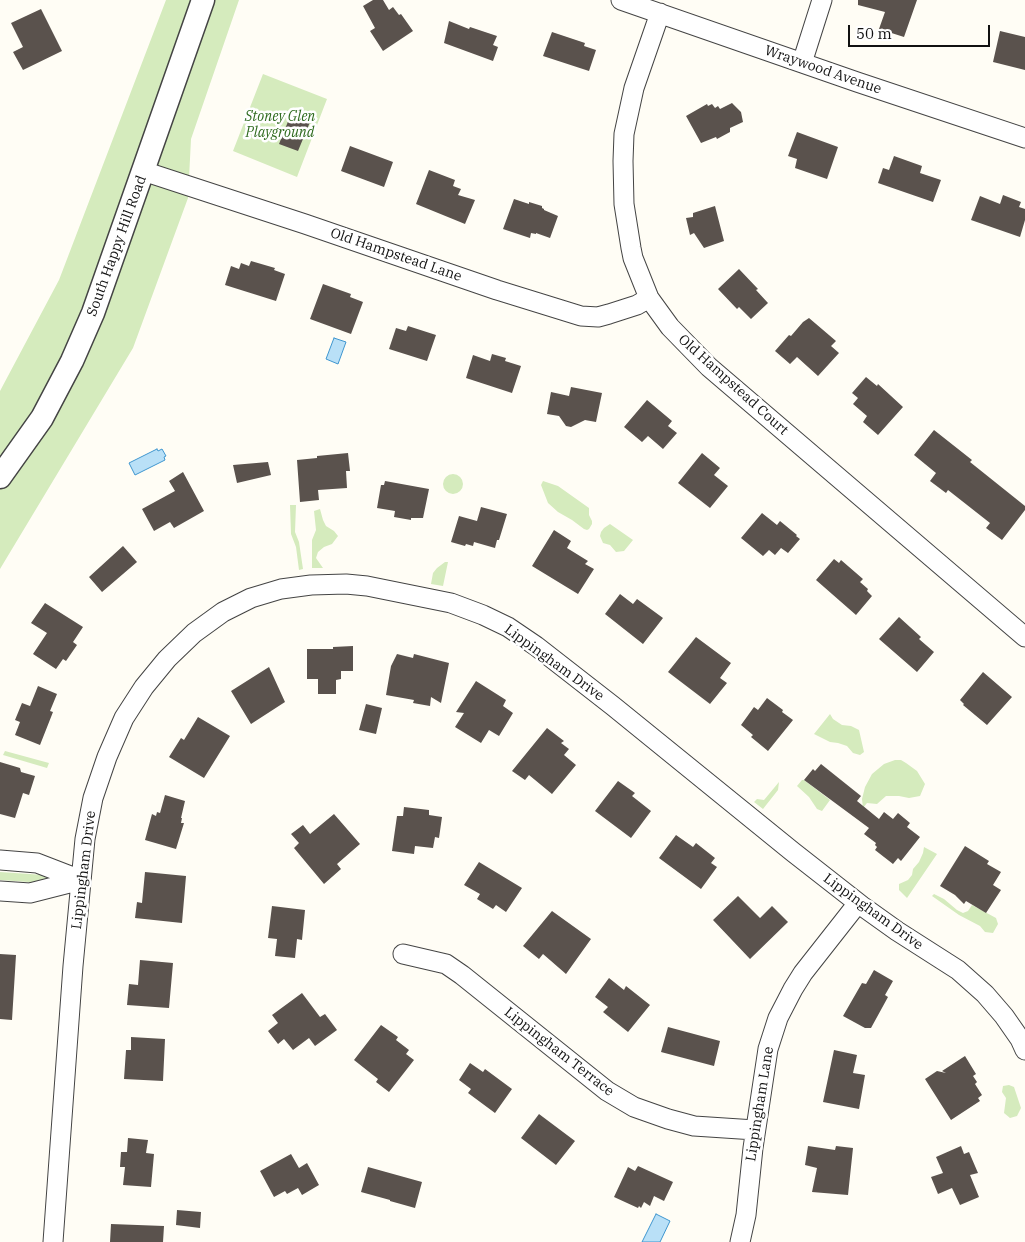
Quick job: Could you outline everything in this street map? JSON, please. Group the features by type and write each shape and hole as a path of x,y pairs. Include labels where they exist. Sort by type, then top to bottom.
{"street":[{"name":"South Happy Hill Road","path":"0,477 42,418 72,362 93,313 203,0"},
{"name":"Wraywood Avenue","path":"621,0 1025,138"},
{"path":"802,63 822,0"},
{"name":"Old Hampstead Court","path":"660,13 634,88 624,134 624,204 633,258 649,298 670,327 709,367 1025,637"},
{"name":"Old Hampstead Lane","path":"144,171 496,290 581,316 598,317 637,305 649,298"},
{"name":"Lippingham Drive","path":"54,1242 80,880 93,798 106,757 124,718 144,687 167,659 194,634 223,612 251,598 281,589 311,585 346,584 367,586 451,603 508,627 536,646 613,706 858,903 897,931 958,970 985,994 1004,1016 1025,1050"},
{"path":"0,860 37,864 80,880"},
{"path":"0,891 30,893 80,880"},
{"name":"Lippingham Lane","path":"740,1242 746,1215 755,1130 768,1049 778,1018 803,973 858,903"},
{"name":"Lippingham Terrace","path":"403,954 446,964 607,1091 634,1107 668,1120 694,1126 755,1130"}],"green space":[{"path":"166,0 239,0 191,139 188,198 133,348 0,569 0,391 59,280"},
{"name":"Stoney Glen Playground","path":"263,74 327,99 297,177 233,151"},
{"path":"453,474 460,477 463,484 460,491 453,494 446,491 443,484 446,477"},
{"path":"543,481 558,486 589,508 592,524 589,529 584,529 548,503 541,485"},
{"path":"290,505 296,505 295,532 299,542 303,569 299,570 296,547 291,534"},
{"path":"320,509 326,526 338,536 332,544 318,552 316,558 323,568 312,568 312,540 316,530 314,511"},
{"path":"610,524 633,540 624,551 616,552 610,545 603,543 600,536 601,532"},
{"path":"445,562 448,562 443,586 431,584 433,573"},
{"path":"830,714 833,719 842,725 851,726 859,730 864,752 860,755 853,753 847,746 830,742 814,734"},
{"path":"5,751 49,763 47,768 3,755"},
{"path":"901,760 917,771 925,784 920,796 909,798 886,796 877,804 867,803 863,808 862,799 865,787 872,774 884,764"},
{"path":"802,780 830,800 822,811 817,809 809,797 797,786"},
{"path":"779,782 778,790 763,809 754,802 757,799 764,800"},
{"path":"924,847 937,854 907,898 899,890 899,884 908,880 912,875"},
{"path":"0,872 44,875 47,879 43,883 0,880"},
{"path":"934,894 963,913 968,911 972,905 996,918 998,924 993,933 985,932 980,926 959,915 932,896"},
{"path":"1009,1085 1014,1087 1021,1108 1017,1116 1010,1118 1004,1113 1006,1098 1002,1092 1003,1086"}],"water":[{"path":"334,338 346,342 338,364 326,359"},
{"path":"157,449 158,451 162,449 166,456 164,457 165,460 135,475 129,463"},
{"path":"656,1214 670,1221 660,1242 642,1242"}],"building":[{"path":"373,0 383,0 389,10 393,7 399,15 401,14 413,31 383,51 370,31 375,28 363,6"},
{"path":"858,0 917,0 904,37 879,29 885,12 858,5"},
{"path":"41,9 62,51 23,70 13,52 23,47 11,23"},
{"path":"449,21 469,29 470,27 497,36 493,45 498,47 493,61 444,43"},
{"path":"1000,31 1025,37 1025,70 993,62"},
{"path":"552,32 585,43 584,46 596,50 589,71 543,56"},
{"path":"732,103 741,112 743,122 730,128 730,132 717,139 716,137 701,143 686,116 707,104 708,106 712,104 715,108 718,106 720,109"},
{"path":"291,114 310,122 298,151 279,144"},
{"path":"797,132 838,147 827,179 795,168 797,159 788,156"},
{"path":"350,146 393,162 384,187 341,171"},
{"path":"894,156 922,166 920,173 941,180 933,202 878,183 883,168 889,170"},
{"path":"429,170 455,180 453,186 461,189 458,195 475,200 465,224 416,204"},
{"path":"1003,195 1021,202 1019,207 1025,209 1025,220 1020,237 971,220 980,196 1000,204"},
{"path":"514,199 542,206 544,210 558,216 550,238 531,233 530,238 503,229"},
{"path":"715,206 724,241 704,248 694,233 690,235 686,218 693,217 693,213"},
{"path":"251,261 275,268 274,270 285,274 276,301 225,285 231,266 239,269 241,263 249,266"},
{"path":"739,269 768,303 751,319 739,307 737,309 718,289"},
{"path":"323,284 351,294 350,297 363,302 351,334 310,319"},
{"path":"809,318 836,341 831,346 839,353 818,376 797,357 790,364 775,351 789,335 791,336"},
{"path":"408,326 436,335 427,361 389,349 396,328 406,331"},
{"path":"492,354 506,358 505,361 521,366 512,393 466,378 473,355 490,361"},
{"path":"866,377 877,386 878,384 903,407 878,435 863,422 867,416 853,404 858,398 852,393"},
{"path":"571,387 602,393 596,422 585,420 571,427 566,426 559,416 547,414 551,392 569,396"},
{"path":"647,400 672,421 668,426 677,433 663,449 648,436 642,442 624,427"},
{"path":"934,430 1025,506 1025,510 1002,540 986,528 990,523 948,490 946,493 930,481 936,473 914,455"},
{"path":"348,453 350,471 346,471 347,488 318,490 319,500 300,502 297,460"},
{"path":"702,453 720,468 714,475 728,486 710,508 678,483"},
{"path":"268,462 271,475 237,483 233,465"},
{"path":"183,472 204,511 174,528 170,522 154,531 142,509 175,491 169,481"},
{"path":"385,481 429,489 423,518 411,518 411,520 394,517 395,511 377,508 381,485 384,485"},
{"path":"481,507 507,514 495,548 474,542 473,546 466,544 465,546 451,542 459,516 477,521"},
{"path":"762,513 777,525 780,521 800,539 788,553 781,548 775,555 769,550 763,556 741,538"},
{"path":"554,530 571,541 567,548 588,561 585,564 594,569 578,594 532,566"},
{"path":"123,546 137,562 102,592 89,577"},
{"path":"834,559 839,563 841,560 863,579 860,582 868,589 867,591 872,596 856,615 816,580"},
{"path":"620,594 633,604 637,599 663,618 643,644 605,614"},
{"path":"45,603 83,627 73,642 77,645 66,661 63,659 56,669 33,654 47,633 31,623"},
{"path":"899,617 934,652 917,672 879,639"},
{"path":"696,637 731,663 720,678 727,683 710,704 668,672"},
{"path":"353,646 353,671 341,671 341,679 336,680 336,694 318,694 318,679 307,679 307,649 333,649 333,647"},
{"path":"397,654 413,658 414,654 449,663 441,703 431,697 430,706 413,703 414,700 386,695 391,666"},
{"path":"269,667 285,702 251,724 231,691"},
{"path":"983,672 1012,697 987,725 963,705 960,700"},
{"path":"476,681 506,700 503,706 513,713 499,736 489,730 481,743 455,727 464,713 456,712"},
{"path":"38,686 57,694 50,711 53,712 40,745 15,735 20,722 15,720 22,703 30,706"},
{"path":"767,698 793,720 768,751 751,737 753,735 741,725 754,707 758,710"},
{"path":"366,704 382,708 376,734 359,730"},
{"path":"198,717 230,736 204,778 169,757 181,738 184,740"},
{"path":"547,728 564,741 561,743 569,749 564,755 576,765 552,794 529,775 525,780 512,771"},
{"path":"0,762 20,768 21,772 35,776 29,795 23,793 15,818 0,814"},
{"path":"821,764 861,796 857,801 879,819 884,812 893,819 898,813 910,823 907,827 920,837 901,861 898,858 893,864 875,850 877,847 876,843 864,834 869,828 804,780 813,769 815,771"},
{"path":"618,781 635,793 632,796 651,811 631,838 595,811"},
{"path":"165,795 185,801 181,818 181,823 184,823 176,849 145,840 152,814 156,816 157,812 160,813"},
{"path":"404,807 429,810 429,815 442,817 439,838 435,837 433,848 415,846 414,854 392,851 397,816 403,816"},
{"path":"334,814 360,844 337,864 341,869 324,884 294,848 299,843 291,834 303,825 310,834"},
{"path":"676,835 693,847 696,843 715,858 711,863 717,867 701,889 659,858"},
{"path":"965,846 989,861 987,864 1001,872 993,885 1001,890 986,913 966,901 964,904 955,895 940,886"},
{"path":"479,862 522,888 506,912 496,905 493,909 477,899 480,894 464,885"},
{"path":"145,872 186,876 182,923 135,918 137,902 142,903"},
{"path":"738,896 760,918 772,906 788,922 750,959 713,920"},
{"path":"272,906 305,910 302,940 297,939 295,958 275,956 277,939 268,938"},
{"path":"552,911 591,939 566,974 543,954 539,959 523,946"},
{"path":"0,954 16,955 12,1020 0,1019"},
{"path":"140,960 173,963 169,1008 127,1005 129,984 138,985"},
{"path":"874,970 893,981 885,995 888,997 871,1028 865,1028 843,1016 862,983 866,984"},
{"path":"609,978 624,990 626,986 650,1005 628,1032 603,1012 608,1007 595,997"},
{"path":"302,993 320,1017 325,1014 337,1030 315,1046 309,1038 293,1050 284,1039 278,1044 268,1031 278,1023 272,1015"},
{"path":"381,1025 398,1037 396,1040 409,1050 406,1054 414,1060 389,1092 376,1082 378,1079 354,1060"},
{"path":"668,1027 720,1041 714,1066 661,1052"},
{"path":"131,1037 165,1039 163,1081 124,1079 126,1050 131,1050"},
{"path":"834,1050 857,1055 853,1073 865,1075 859,1109 823,1102"},
{"path":"965,1056 976,1074 973,1076 977,1082 975,1084 982,1095 978,1098 980,1101 951,1120 925,1079 937,1071 946,1073 942,1071"},
{"path":"470,1063 483,1072 485,1069 512,1089 495,1113 468,1093 471,1089 459,1080"},
{"path":"539,1114 575,1141 556,1165 521,1138"},
{"path":"128,1138 148,1140 146,1153 154,1154 151,1187 123,1185 125,1167 120,1167 121,1152 127,1152"},
{"path":"808,1146 835,1150 836,1146 853,1148 848,1195 812,1192 817,1168 805,1165"},
{"path":"961,1146 964,1154 969,1152 978,1173 970,1175 979,1197 960,1205 952,1188 938,1194 931,1177 943,1173 936,1157"},
{"path":"291,1154 299,1168 307,1163 319,1185 302,1195 298,1188 287,1194 285,1191 274,1197 260,1171"},
{"path":"638,1166 673,1182 664,1201 654,1196 650,1206 644,1202 641,1208 639,1206 638,1208 614,1197 628,1167 635,1171"},
{"path":"368,1167 422,1182 415,1208 361,1192"},
{"path":"177,1210 201,1212 200,1228 176,1225"},
{"path":"111,1224 164,1226 163,1242 110,1242"}]}
